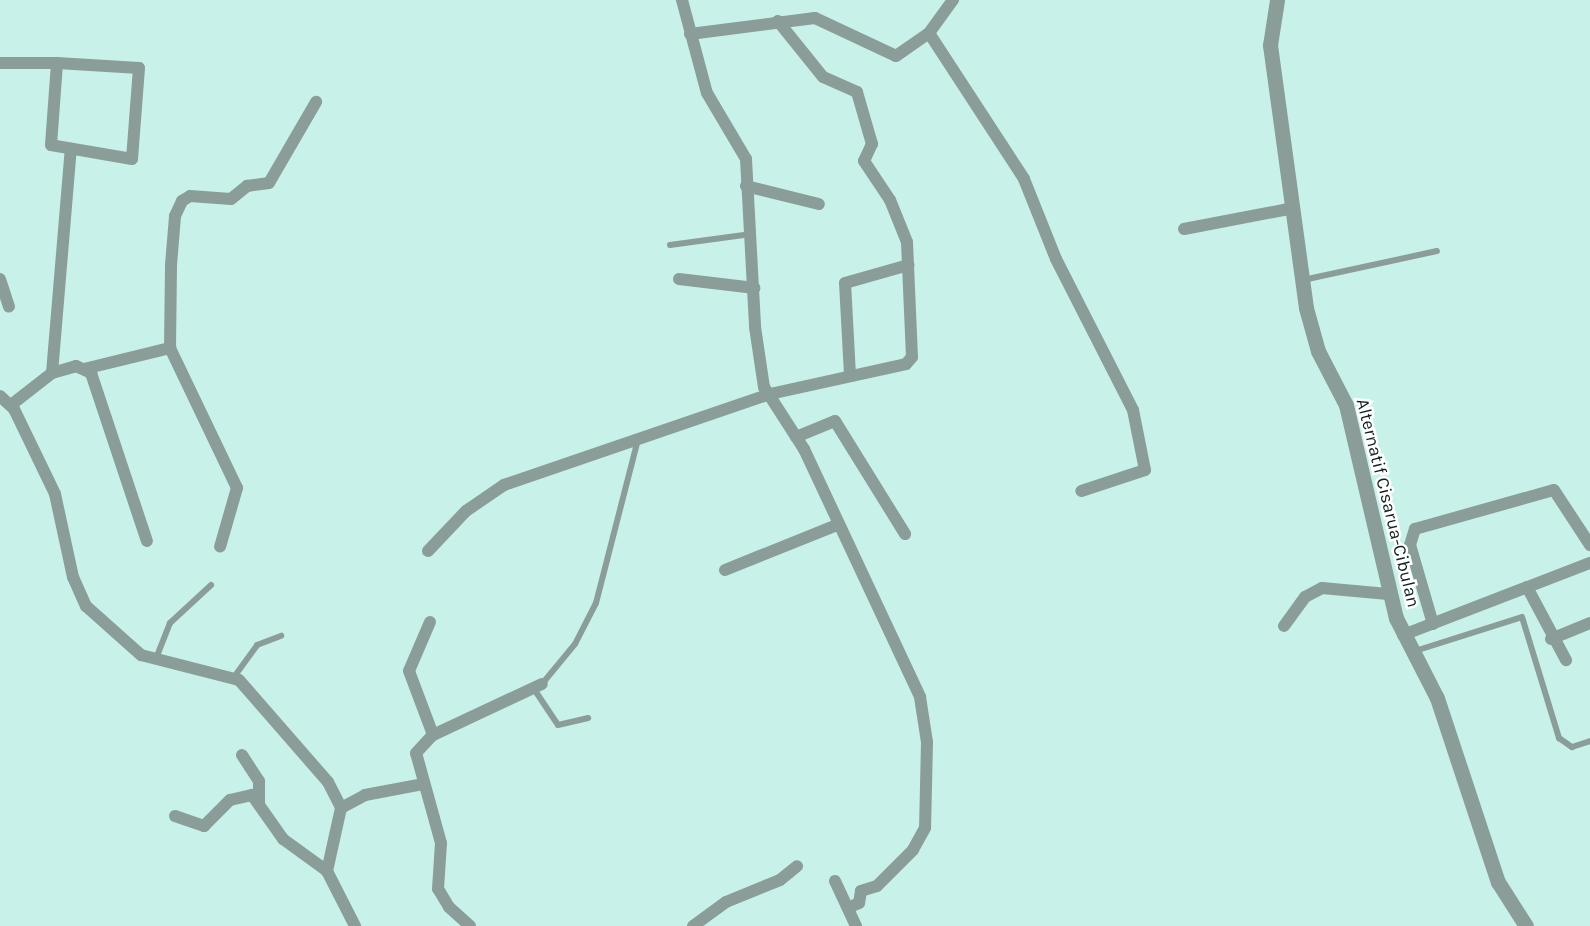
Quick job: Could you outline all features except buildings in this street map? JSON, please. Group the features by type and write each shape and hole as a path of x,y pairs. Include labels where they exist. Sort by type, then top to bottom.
{"street":[{"path":"682,0 712,104 744,151 757,351 770,394 796,437 882,624 910,667 927,742 925,828 913,849 877,886 861,891 858,903 848,908"},
{"path":"690,34 815,18 896,56 929,33 953,0"},
{"name":"Alternatif Cisarua-Cibulan","path":"1277,0 1270,45 1302,280 1318,351 1346,405 1363,464 1388,594 1403,635 1437,698 1498,882 1526,926"},
{"path":"428,551 492,491 592,458 638,436 770,394 906,364 912,357 908,265 899,220 864,161 872,144 857,92 823,77 778,21"},
{"path":"929,33 1024,179 1056,259 1133,410 1145,470 1081,491"},
{"path":"0,63 57,63 136,66 141,73 132,159 51,145 57,63"},
{"path":"220,547 237,488 170,348 171,265 175,216 183,201 190,196 231,199 247,186 269,183 316,102"},
{"path":"52,373 71,149"},
{"path":"746,186 819,204"},
{"path":"1184,229 1294,208"},
{"path":"850,375 845,284 908,265"},
{"path":"0,279 9,307"},
{"path":"679,279 754,288"},
{"path":"10,405 52,373 69,366 84,369 170,348"},
{"path":"84,369 95,380 147,541"},
{"path":"0,396 10,405 58,502 78,593 110,632 155,661 234,677 328,782 341,808 327,871"},
{"path":"796,437 835,421 905,534"},
{"path":"1432,624 1410,544 1415,529 1554,489 1590,545"},
{"path":"725,570 837,525"},
{"path":"1403,635 1590,563"},
{"path":"1527,587 1551,639 1566,660"},
{"path":"1284,626 1305,597 1322,588 1388,594"},
{"path":"430,622 408,671 433,735"},
{"path":"1551,639 1590,623"},
{"path":"470,926 449,907 438,888 441,843 416,753 433,735 538,687"},
{"path":"242,755 259,782 259,803"},
{"path":"341,808 365,795 424,784"},
{"path":"175,816 199,827 240,794 259,803 283,840 327,871 355,926"},
{"path":"693,926 726,902 780,880 796,866"},
{"path":"835,882 856,926"}],"lane":[{"path":"670,245 751,234"},
{"path":"1302,280 1437,251"},
{"path":"588,718 558,725 538,687 575,644 596,603 638,436"},
{"path":"155,661 170,623 212,585"},
{"path":"1413,651 1522,618 1559,738 1572,747 1590,741"},
{"path":"234,677 257,645 281,636"}]}
